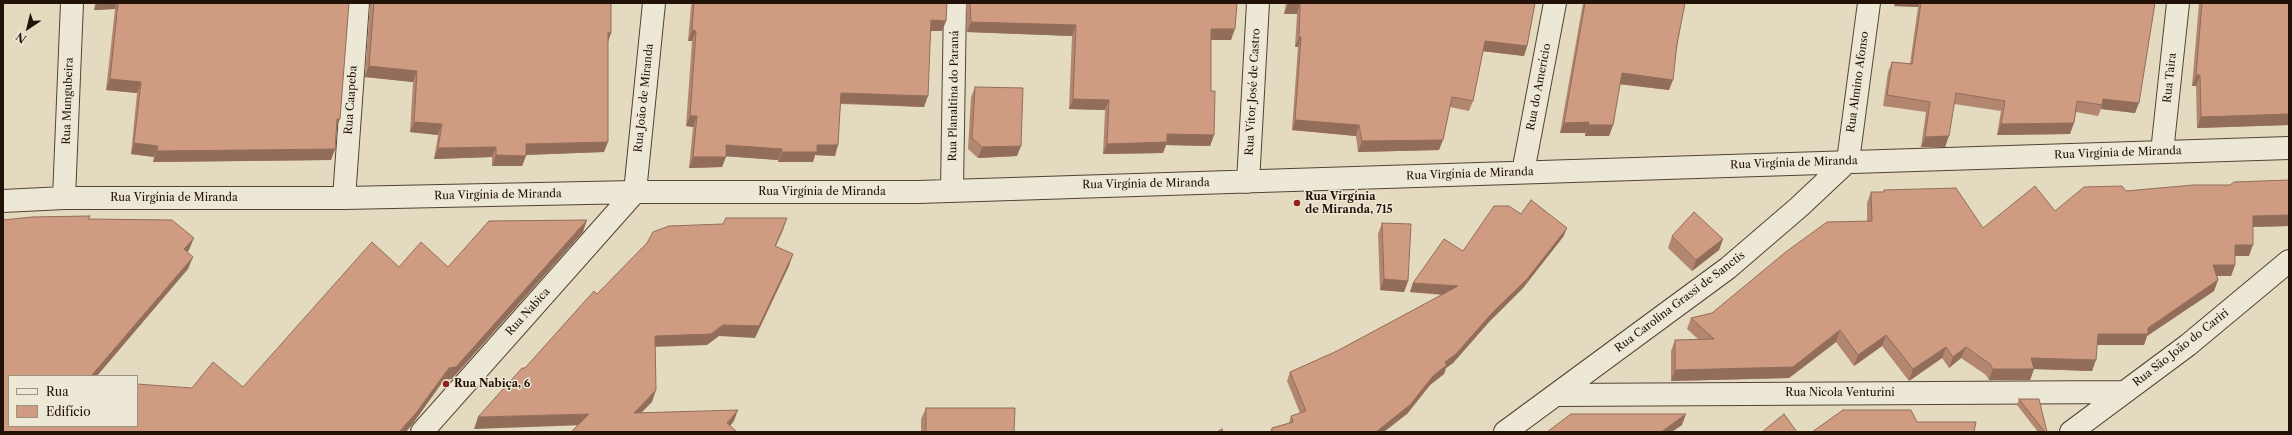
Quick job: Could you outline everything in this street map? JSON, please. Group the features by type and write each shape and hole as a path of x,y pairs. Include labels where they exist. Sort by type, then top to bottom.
{"street":[{"name":"Rua Mungubeira","path":"64,198 72,3"},
{"name":"Rua Caapeba","path":"344,198 358,3"},
{"name":"Rua João de Miranda","path":"635,192 654,3"},
{"name":"Rua Planaltina do Paraná","path":"952,189 955,3"},
{"name":"Rua Vítor José de Castro","path":"1248,182 1258,3"},
{"name":"Rua do Amerício","path":"1523,172 1555,3"},
{"name":"Rua Almino Afonso","path":"1848,161 1869,3"},
{"name":"Rua Taira","path":"2162,152 2178,3"},
{"name":"Rua Virgínia de Miranda","path":"3,201 64,198 344,198 635,192 918,192 952,189 1248,182 1848,161 2289,148"},
{"name":"Rua Carolina Grassi de Sanctis","path":"1505,432 1728,268 1799,207 1848,161"},
{"name":"Rua Nabica","path":"422,432 635,192"},
{"name":"Rua São João do Cariri","path":"2071,432 2188,345 2289,261"},
{"name":"Rua Nicola Venturini","path":"1556,395 2124,392"}],"building":[{"path":"118,3 349,3 340,119 337,119 335,149 157,151 158,146 134,143 141,82 110,79"},
{"path":"374,3 611,3 611,33 608,33 608,142 526,144 526,156 496,155 496,147 438,148 442,124 414,122 417,71 369,66"},
{"path":"694,3 947,3 946,21 931,20 928,96 841,93 838,145 817,145 817,152 782,152 782,149 726,145 726,157 693,157 697,116 690,116 696,31 692,30"},
{"path":"970,3 1237,3 1235,29 1211,29 1211,91 1215,91 1214,135 1167,134 1167,142 1107,144 1109,100 1073,99 1076,25 971,22"},
{"path":"1288,3 1535,3 1527,46 1485,41 1473,101 1452,97 1443,140 1362,141 1359,125 1295,120 1301,37 1299,37 1300,4"},
{"path":"1585,3 1685,3 1677,44 1673,80 1622,73 1613,125 1588,125 1589,122 1564,123"},
{"path":"1921,3 2155,3 2139,103 2103,99 2102,105 2077,101 2074,123 2001,124 2005,101 1956,93 1949,136 1925,137 1930,102 1887,95 1892,62 1912,64"},
{"path":"2202,3 2289,3 2289,114 2201,117 2200,75 2196,75"},
{"path":"975,87 1023,88 1021,146 982,147 972,138"},
{"path":"2289,180 2289,215 2253,216 2253,245 2235,245 2235,265 2213,265 2218,280 2148,328 2148,334 2098,334 2096,360 2031,358 2034,369 1993,369 1990,364 1966,347 1953,357 1946,347 1913,369 1886,335 1858,355 1840,330 1793,367 1675,370 1675,340 1714,339 1691,318 1712,313 1787,251 1827,222 1872,221 1871,192 1884,192 1884,190 1956,188 1983,228 2035,186 2055,211 2084,187 2122,186 2126,191 2193,185 2230,185 2234,182"},
{"path":"1531,200 1567,228 1527,279 1492,313 1456,354 1445,362 1447,365 1433,376 1410,405 1376,432 1268,432 1272,431 1272,428 1293,422 1291,416 1306,411 1290,372 1337,351 1458,286 1413,283 1444,239 1463,251 1494,206 1509,206 1521,214"},
{"path":"1694,212 1723,239 1696,260 1672,236"},
{"path":"90,216 88,219 172,220 194,238 184,249 193,257 92,375 8,375 8,427 138,427 138,384 192,388 213,362 243,387 372,242 399,267 421,242 448,267 489,221 587,220 456,367 449,368 416,413 399,432 3,432 3,220 32,217"},
{"path":"726,218 787,218 775,246 793,254 759,326 723,325 711,334 655,336 656,390 634,413 738,410 727,423 736,431 735,432 571,432 589,414 478,417 522,368 525,368 594,291 597,294 647,243 653,232 669,226 723,224"},
{"path":"1382,223 1411,224 1408,281 1384,279"},
{"path":"2019,399 2039,399 2047,432 2045,432"},
{"path":"926,408 1015,408 1014,432 926,432"},
{"path":"1843,410 1911,410 1917,422 1976,422 1974,432 1812,432"},
{"path":"1571,414 1686,414 1661,432 1547,432"},
{"path":"1784,414 1797,432 1762,432"}],"place":[{"name":"Rua Virgínia de Miranda, 715","path":"1297,203"},
{"name":"Rua Nabiça, 6","path":"446,384"}]}
